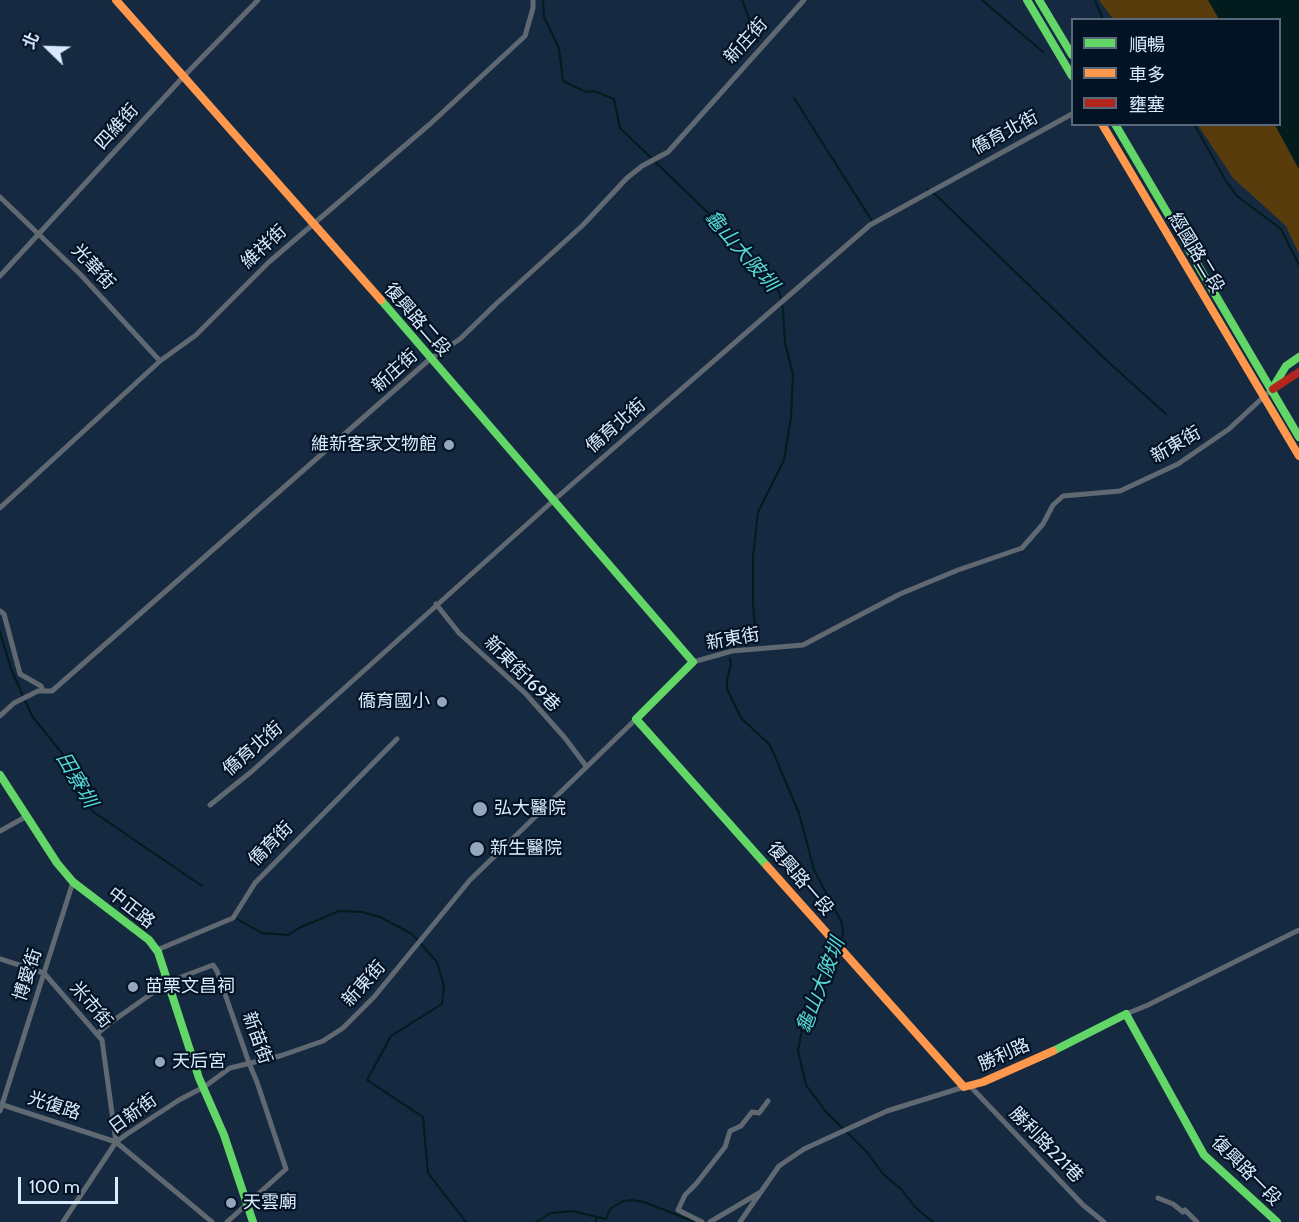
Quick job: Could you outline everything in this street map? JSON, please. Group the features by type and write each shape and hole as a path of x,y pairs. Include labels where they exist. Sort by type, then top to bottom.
{"street":[{"name":"復興路二段","path":"116,0 313,223 693,662"},
{"name":"四維街","path":"0,276 184,76 258,0"},
{"name":"維祥街","path":"0,508 160,361 196,335 268,262 430,124 525,36 534,8 533,0"},
{"name":"新庄街","path":"0,716 14,703 40,690 52,691 430,359 460,339 583,225 627,178 642,166 668,152 804,0"},
{"path":"1027,0 1071,74"},
{"path":"1040,0 1071,52"},
{"name":"僑育北街","path":"210,805 251,772 436,604 870,225 1071,115"},
{"name":"經國路二段","path":"1103,126 1299,456"},
{"name":"經國路二段","path":"1115,126 1299,437"},
{"name":"光華街","path":"0,197 81,275 160,361"},
{"path":"1272,389 1286,366 1298,358"},
{"path":"1272,389 1299,372"},
{"name":"新東街","path":"249,1063 280,1056 324,1041 343,1029 374,997 470,880 693,662 732,651 803,645 900,594 957,570 1022,548 1043,524 1053,505 1063,496 1120,491 1178,464 1215,440 1272,389"},
{"name":"新東街169巷","path":"436,604 459,633 525,693 565,738 586,766"},
{"path":"0,611 4,614 20,674 41,686 40,690"},
{"name":"復興路一段","path":"636,719 967,1086"},
{"name":"僑育街","path":"157,950 234,918 255,883 397,739"},
{"name":"中正路","path":"0,775 57,863 73,882 149,940 157,950 199,1078 224,1135 253,1222"},
{"path":"0,831 27,816"},
{"name":"博愛街","path":"1,1107 73,882"},
{"name":"勝利路","path":"740,1222 779,1166 804,1149 887,1111 967,1086 1057,1049 1299,930"},
{"path":"0,959 44,973"},
{"name":"新苗街","path":"168,982 213,964 217,971 286,1169 248,1204"},
{"name":"米市街","path":"44,973 102,1040 116,1142"},
{"path":"98,1033 168,982"},
{"name":"復興路一段","path":"1126,1014 1204,1155 1277,1222"},
{"name":"日新街","path":"63,1222 116,1142 230,1068 249,1063"},
{"name":"勝利路221巷","path":"967,1086 1083,1205 1104,1222"},
{"path":"702,1222 678,1210 685,1195 725,1147 730,1131 741,1126 752,1112 759,1113 768,1101"},
{"name":"光復路","path":"1,1107 116,1142 212,1222"},
{"path":"710,1222 761,1192"},
{"path":"1158,1198 1173,1203 1183,1212 1185,1210 1197,1222"},
{"path":"227,1222 248,1204"}],"shaded area":[{"path":"1099,0 1208,0 1218,18 1112,18"},
{"path":"1208,0 1299,0 1299,169 1276,126 1281,126 1281,18 1218,18"},
{"path":"1199,126 1276,126 1299,169 1299,254 1286,226 1233,178"}],"waterway":[{"name":"龜山大陂圳","path":"543,0 544,17 559,48 563,81 586,92 594,91 614,99 620,128 727,231 767,275 779,292 783,309 785,343 793,374 791,417 784,460 758,512 753,557 756,641"},
{"path":"742,0 758,42"},
{"path":"982,0 1043,52"},
{"path":"1095,0 1102,18"},
{"path":"794,98 872,221"},
{"path":"1195,126 1237,196 1281,229 1299,265"},
{"path":"927,189 1166,414"},
{"name":"田寮圳","path":"0,632 11,669 32,716 73,767 92,811 202,886"},
{"name":"龜山大陂圳","path":"730,658 727,689 741,718 770,745 799,813 814,870 842,923 843,935 840,943"},
{"name":"田寮圳","path":"237,919 262,933 288,935 339,911 362,912 380,917 412,934 437,962 444,986 442,1004 391,1036 367,1080 423,1117 428,1173 466,1222"},
{"name":"龜山大陂圳","path":"838,949 802,1029 798,1051 806,1085 826,1112 867,1152 883,1174 933,1222"},
{"name":"龜山大陂圳","path":"597,1217 606,1219 610,1209 623,1201 632,1200 644,1202 695,1222"},
{"name":"田寮圳","path":"536,1222 551,1213 572,1211 597,1217 596,1222"}],"traffic: fast":[{"path":"1027,0 1071,74"},
{"path":"1039,0 1071,53"},
{"path":"1116,126 1299,437"},
{"path":"381,300 693,662 636,719 767,866"},
{"path":"1272,389 1286,366 1299,357"},
{"path":"0,775 57,863 73,882 149,940 158,952 199,1078 224,1135 253,1222"},
{"path":"1053,1051 1126,1014 1204,1155 1277,1222"}],"traffic: slow":[{"path":"116,0 381,300"},
{"path":"1103,126 1299,456"},
{"path":"767,866 964,1087 983,1082 1053,1051"}],"traffic: jam":[{"path":"1273,389 1299,372"}],"place":[{"name":"維新客家文物館","path":"449,445"},
{"name":"僑育國小","path":"442,702"},
{"name":"弘大醫院","path":"480,809"},
{"name":"新生醫院","path":"477,849"},
{"name":"苗栗文昌祠","path":"133,987"},
{"name":"天后宮","path":"160,1062"},
{"name":"天雲廟","path":"231,1203"}]}
